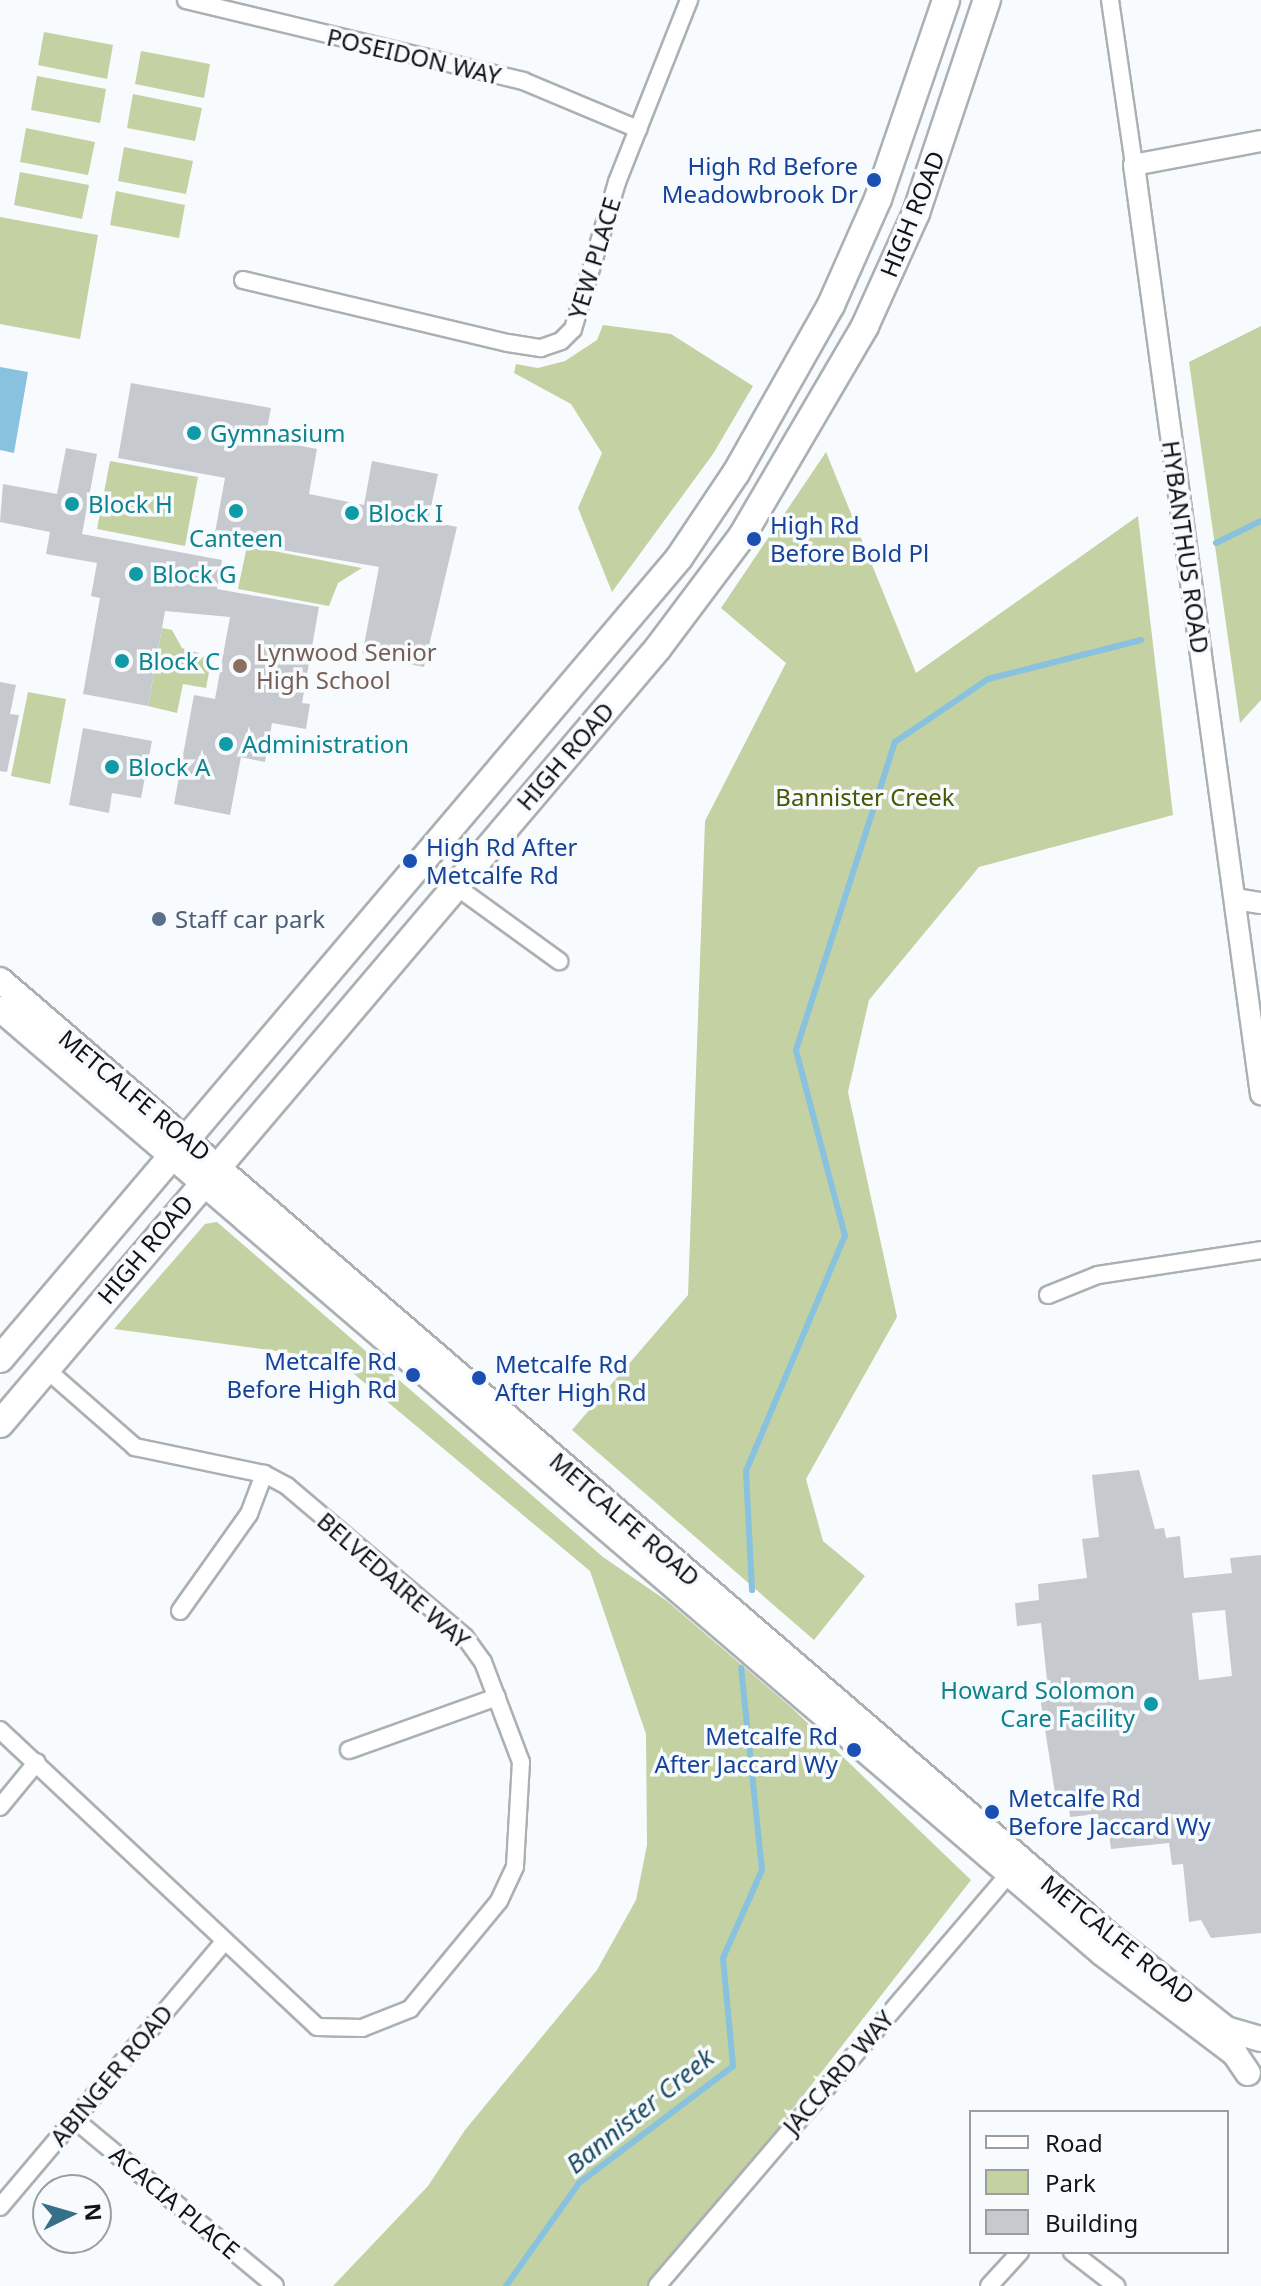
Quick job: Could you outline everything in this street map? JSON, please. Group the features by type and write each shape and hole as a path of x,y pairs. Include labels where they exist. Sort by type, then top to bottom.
{"main road":[{"name":"HIGH ROAD","path":"0,1359 616,638 728,486 831,305 878,199 946,0"},
{"name":"HIGH ROAD","path":"0,1424 208,1174 658,648 796,452 865,326 916,213 987,0"},
{"name":"METCALFE ROAD","path":"0,980 179,1150"},
{"name":"METCALFE ROAD","path":"0,1009 208,1174 1235,2054 1255,2082"},
{"name":"METCALFE ROAD","path":"1015,1867 1212,2018 1261,2040 1248,2056 1255,2082"}],"street":[{"name":"POSEIDON WAY","path":"186,0 523,81 638,129"},
{"name":"YEW PLACE","path":"243,280 508,343 541,348 561,341 573,329 638,129 689,0"},
{"name":"HYBANTHUS ROAD","path":"1110,0 1261,1094"},
{"path":"1134,165 1261,141"},
{"path":"454,885 559,961"},
{"path":"1235,899 1261,903"},
{"path":"1239,928 1261,927"},
{"path":"1048,1295 1098,1275 1261,1250"},
{"name":"BELVEDAIRE WAY","path":"0,1730 37,1762 222,1944 317,2027 362,2028 410,2009 499,1901 515,1866 521,1762 497,1697 465,1637 287,1486 264,1474 135,1447 46,1369"},
{"path":"180,1611 249,1514 264,1474"},
{"path":"349,1750 497,1697"},
{"path":"0,1807 37,1762"},
{"name":"JACCARD WAY","path":"657,2286 1015,1867"},
{"name":"ABINGER ROAD","path":"0,2207 222,1944"},
{"name":"ACACIA PLACE","path":"74,2119 275,2286"},
{"path":"989,2286 1018,2254"},
{"path":"1075,2254 1116,2286"}],"green space":[{"path":"44,32 113,45 107,79 38,65"},
{"path":"141,51 210,64 204,98 135,84"},
{"path":"37,76 106,89 100,123 31,110"},
{"path":"133,94 202,108 195,141 127,128"},
{"path":"26,128 95,142 88,175 20,162"},
{"path":"124,147 193,161 186,194 118,181"},
{"path":"20,172 89,185 82,219 14,205"},
{"path":"116,191 185,205 179,238 110,225"},
{"path":"0,217 98,235 80,339 0,324"},
{"path":"603,325 671,334 753,386 713,454 612,592 578,508 602,453 571,404 514,373 516,364 538,368 565,361 597,340"},
{"path":"1261,326 1261,700 1240,723 1189,362"},
{"name":"Bannister Creek","path":"826,452 916,673 1138,516 1173,815 979,867 869,1000 848,1092 897,1317 806,1479 823,1541 865,1576 814,1640 572,1430 688,1295 705,821 786,663 721,608"},
{"path":"110,461 198,477 185,546 97,529"},
{"path":"247,546 362,568 338,583 329,606 238,589"},
{"path":"162,628 172,630 182,648 212,657 206,688 183,684 177,713 148,706"},
{"path":"28,692 66,699 50,784 11,776"},
{"name":"Bannister Creek","path":"217,1222 603,1557 667,1601 792,1708 971,1880 655,2286 333,2286 428,2186 465,2130 597,1970 636,1900 647,1845 646,1734 590,1571 336,1359 114,1329 205,1224"}],"water":[{"path":"0,367 28,372 14,453 0,450"}],"building":[{"path":"131,383 271,408 265,439 317,449 309,494 364,505 372,461 438,474 428,521 457,527 424,667 362,655 379,567 214,538 225,478 118,458"},
{"path":"66,448 97,454 82,534 222,560 217,589 319,607 302,703 310,704 306,729 272,723 265,762 241,757 230,815 174,804 194,695 215,699 230,617 165,611 148,706 83,694 100,598 91,596 97,563 46,554 50,532 0,522 3,484 57,494"},
{"path":"0,682 16,685 10,714 19,715 7,772 0,771"},
{"name":"Block A","path":"83,728 152,741 141,798 112,793 109,813 69,805"},
{"name":"Howard Solomon Care Facility","path":"1139,1470 1155,1529 1164,1528 1166,1538 1180,1536 1184,1578 1232,1573 1230,1558 1261,1555 1261,1933 1211,1938 1201,1920 1189,1922 1183,1864 1172,1865 1169,1843 1111,1849 1109,1834 1100,1835 1098,1814 1070,1817 1067,1791 1055,1793 1039,1691 1048,1690 1041,1623 1017,1626 1015,1603 1039,1600 1038,1584 1087,1578 1082,1539 1099,1537 1092,1475","holes":["1225,1610 1232,1676 1199,1680 1192,1613"]}],"waterway":[{"name":"Bannister Creek","path":"1216,543 1261,521"},
{"name":"Bannister Creek","path":"752,1590 746,1471 845,1236 796,1050 895,742 988,679 1141,640"},
{"name":"Bannister Creek","path":"506,2286 579,2183 733,2066 723,1958 762,1870 741,1668"}],"place":[{"name":"High Rd Before Meadowbrook Dr","path":"874,180"},
{"name":"Gymnasium","path":"194,433"},
{"name":"Block H","path":"72,504"},
{"name":"Canteen","path":"236,511"},
{"name":"Block I","path":"352,513"},
{"name":"High Rd Before Bold Pl","path":"754,539"},
{"name":"Block G","path":"136,574"},
{"name":"Block C","path":"122,661"},
{"name":"Lynwood Senior High School","path":"240,666"},
{"name":"Administration","path":"226,744"},
{"name":"Block A","path":"112,767"},
{"name":"High Rd After Metcalfe Rd","path":"410,861"},
{"name":"Staff car park","path":"159,919"},
{"name":"Metcalfe Rd Before High Rd","path":"413,1375"},
{"name":"Metcalfe Rd After High Rd","path":"479,1378"},
{"name":"Howard Solomon Care Facility","path":"1151,1704"},
{"name":"Metcalfe Rd After Jaccard Wy","path":"854,1750"},
{"name":"Metcalfe Rd Before Jaccard Wy","path":"992,1812"}]}
